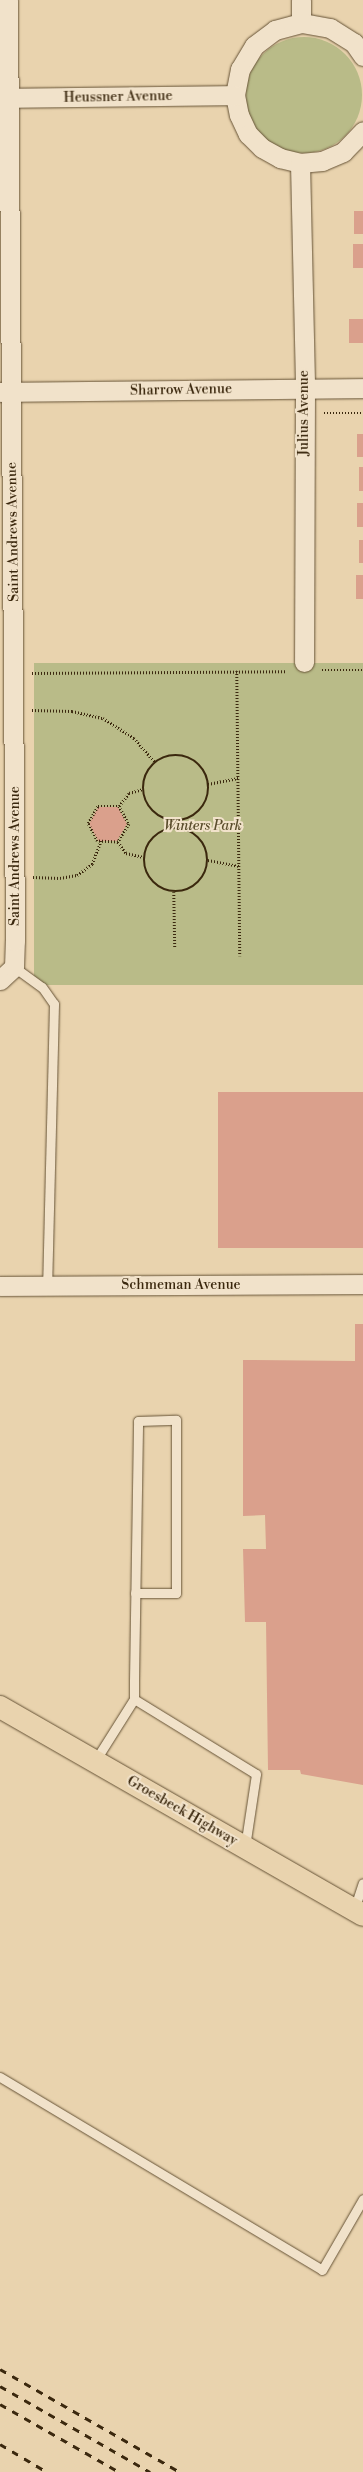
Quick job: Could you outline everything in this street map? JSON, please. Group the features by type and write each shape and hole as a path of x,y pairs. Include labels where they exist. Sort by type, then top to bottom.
{"main road":[{"name":"Groesbeck Highway","path":"0,1707 358,1912"}],"street":[{"name":"Saint Andrews Avenue","path":"8,0 4,98 7,686 14,967"},
{"path":"301,0 301,23"},
{"path":"363,56 354,43 330,28 301,23 275,30 254,46 240,69 235,95 239,115 248,134 262,148 280,158 300,163 322,161 342,152 363,131"},
{"name":"Heussner Avenue","path":"4,98 235,95"},
{"name":"Julius Avenue","path":"300,163 305,389 304,668"},
{"name":"Sharrow Avenue","path":"6,392 363,388"},
{"path":"0,980 14,967"},
{"name":"Schmeman Avenue","path":"0,1286 363,1284"}],"lane":[{"path":"14,967 42,987 54,1004 47,1286"},
{"path":"95,1761 134,1699 135,1593 138,1421 176,1420 176,1593 135,1593"},
{"path":"134,1699 256,1774 245,1847"},
{"path":"358,1912 363,1883"},
{"path":"0,2077 322,2270 363,2199"}],"path":[{"path":"324,413 363,413"},
{"path":"32,673 237,671 304,668 363,670"},
{"path":"237,671 240,956"},
{"path":"32,710 72,711 103,718 134,738 155,762"},
{"path":"170,755 181,755 192,759 201,766 208,784 207,797 203,806 196,814 176,821 157,815 149,807 143,789 145,776 155,762 170,755"},
{"path":"208,784 238,778"},
{"path":"119,806 129,793 143,789"},
{"path":"118,842 97,841 88,823 98,806 119,806"},
{"path":"118,842 128,824 119,806"},
{"path":"176,821 176,827"},
{"path":"176,827 186,829 199,837 207,850 208,860 200,881 192,888 174,892 160,888 151,881 146,871 144,857 150,841 157,834 176,827"},
{"path":"33,877 60,878 77,875 92,864 101,842"},
{"path":"118,842 126,853 144,857"},
{"path":"208,860 239,866"},
{"path":"174,892 175,948"}],"green space":[{"path":"304,37 326,42 345,54 357,73 362,95 357,117 345,136 326,148 304,153 282,148 263,136 251,117 246,95 251,73 263,54 282,42"},
{"name":"Winters Park","path":"34,663 363,663 363,985 34,985"}],"building":[{"path":"354,211 363,211 363,234 354,234"},
{"path":"353,244 363,244 363,268 353,268"},
{"path":"349,319 363,319 363,343 349,343"},
{"path":"357,434 363,434 363,457 357,457"},
{"path":"359,467 363,467 363,491 359,491"},
{"path":"357,503 363,503 363,527 357,527"},
{"path":"359,540 363,540 363,563 359,563"},
{"path":"356,575 363,575 363,599 356,599"},
{"path":"98,807 118,807 127,824 117,841 98,841 89,824"},
{"path":"218,1092 363,1092 363,1248 218,1248"},
{"path":"355,1324 363,1324 363,1785 301,1774 300,1770 268,1770 266,1622 245,1622 243,1549 266,1549 265,1515 243,1516 243,1360 355,1361"}],"railway":[{"path":"0,2369 180,2472"},
{"path":"0,2386 150,2472"},
{"path":"0,2404 119,2472"},
{"path":"0,2444 47,2472"}]}
